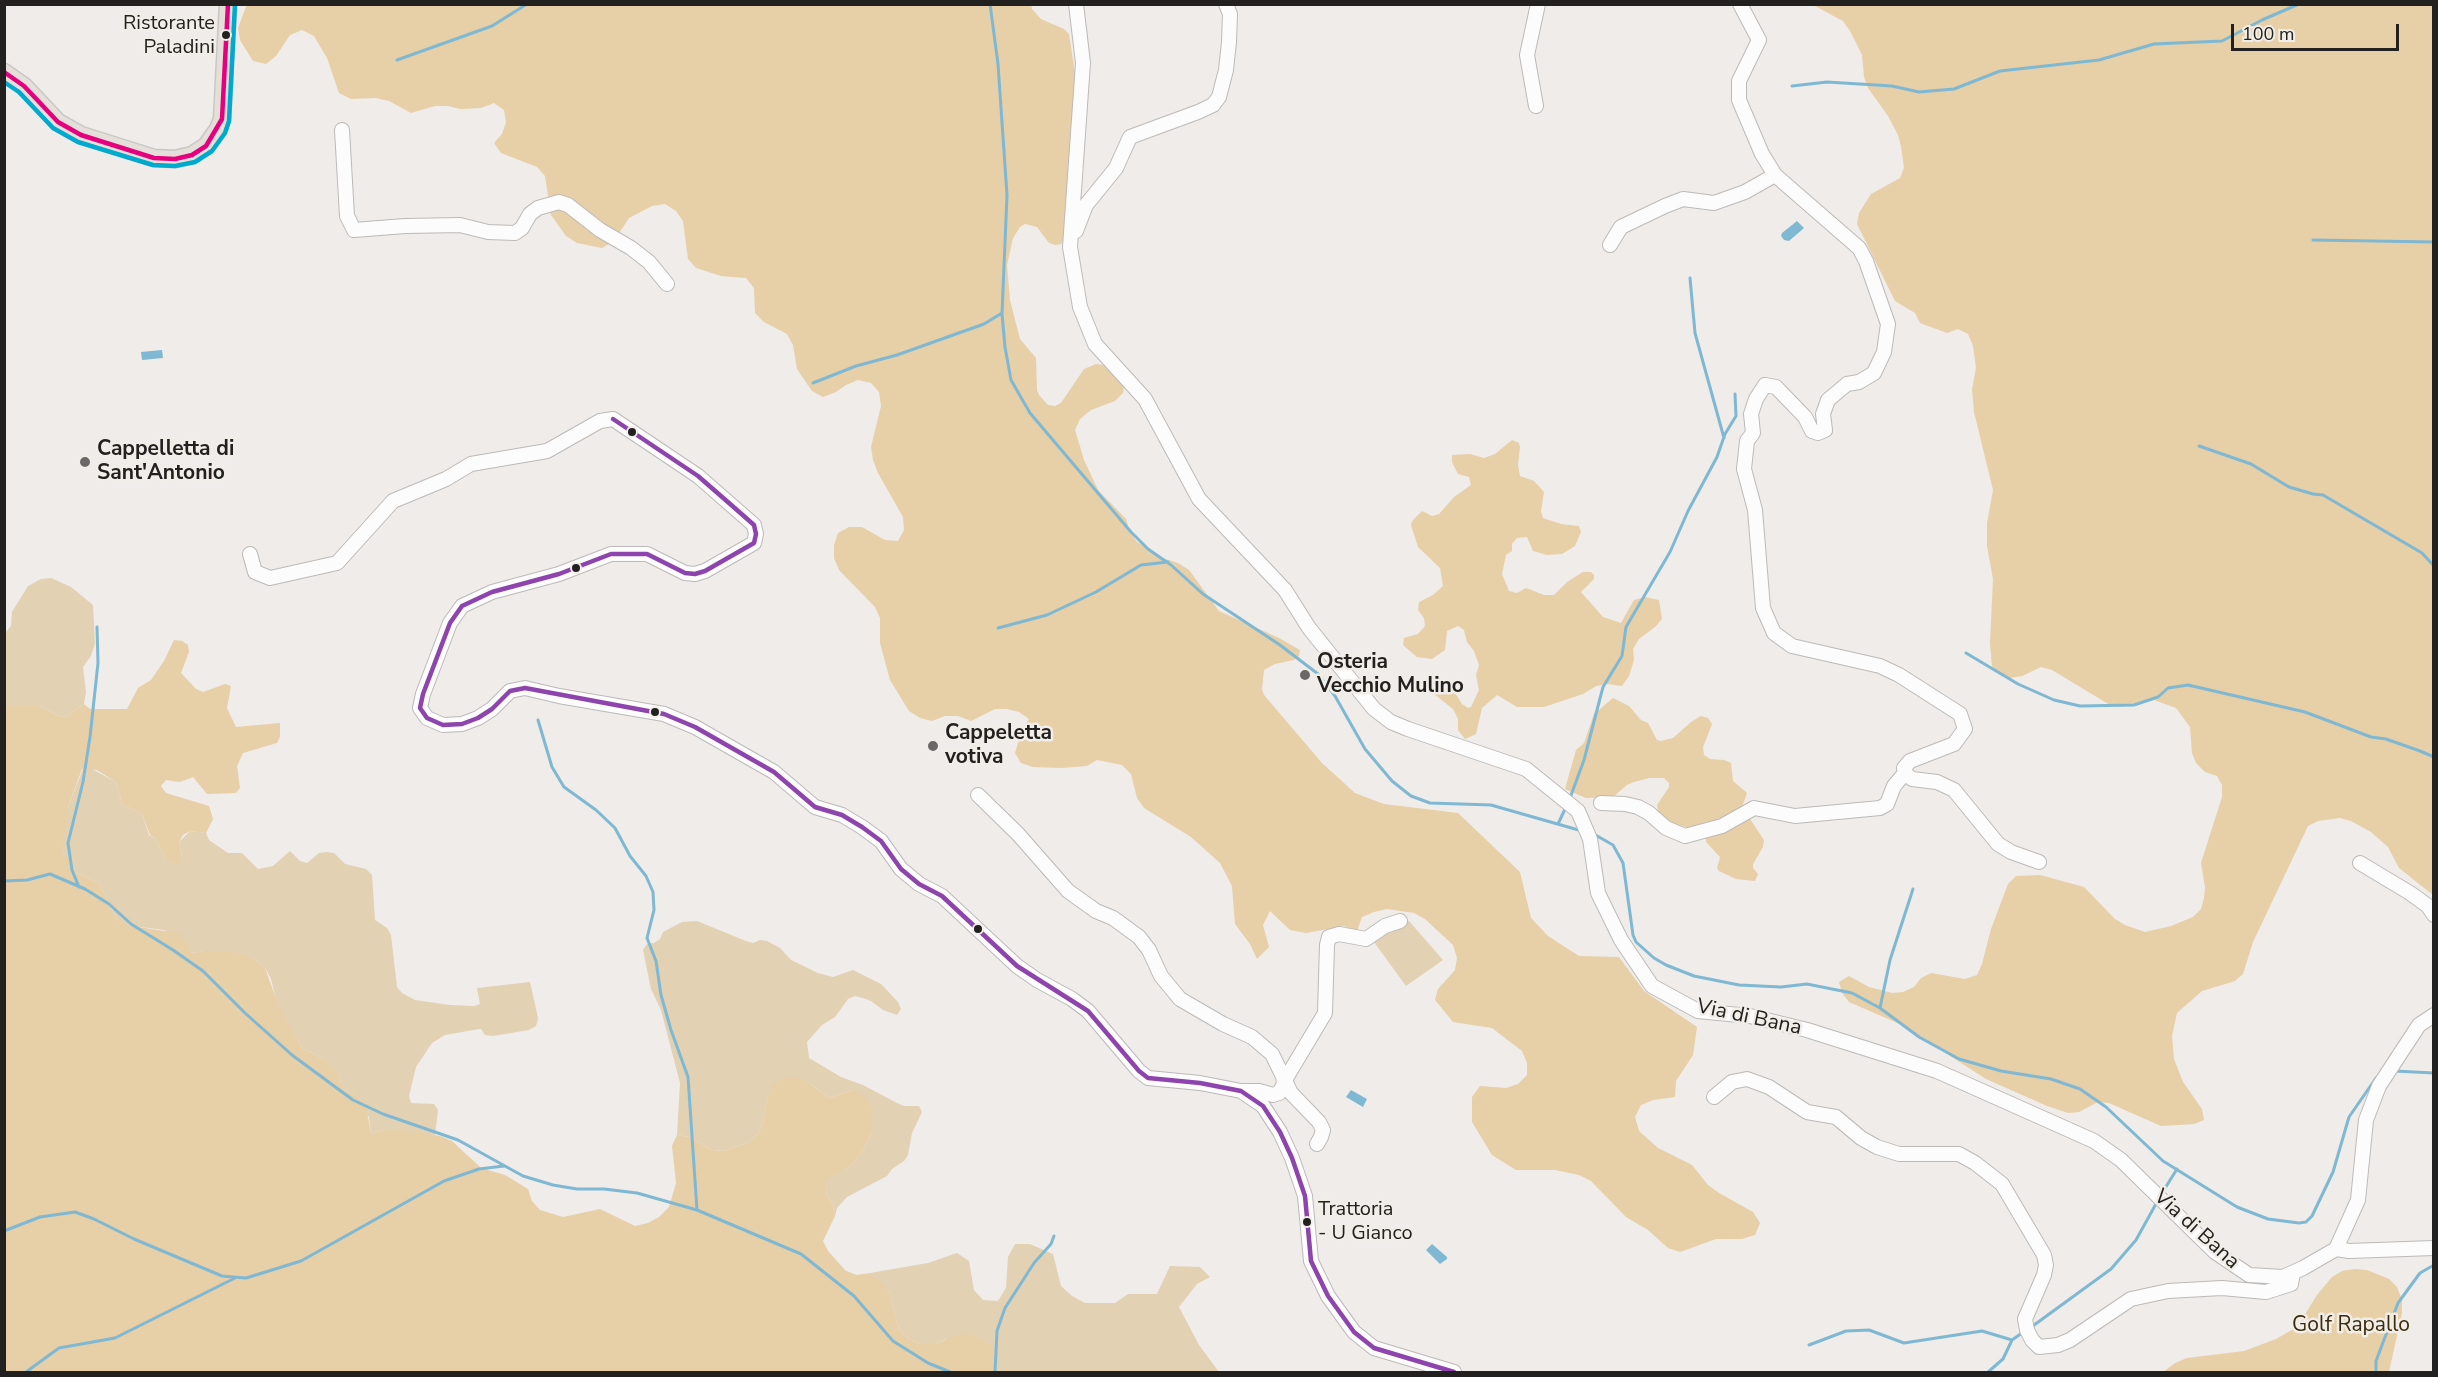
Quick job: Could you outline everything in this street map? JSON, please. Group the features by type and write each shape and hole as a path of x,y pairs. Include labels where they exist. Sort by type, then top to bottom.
{"main road":[{"path":"4,72 24,86 58,122 81,135 154,158 175,159 192,155 206,146 222,119 228,4"}],"street":[{"name":"Via di Bana","path":"1076,4 1083,63 1070,247 1080,307 1095,344 1144,399 1199,499 1285,590 1309,628 1374,709 1391,722 1526,769 1578,811 1590,839 1598,893 1621,940 1652,986 1698,1011 1761,1018 1937,1071 2094,1141 2121,1160 2215,1252 2249,1275 2283,1276 2293,1273 2336,1249"},
{"path":"1070,247 1086,205 1116,168 1130,137 1198,112 1213,105 1219,97 1226,70 1230,14 1226,4"},
{"path":"1536,106 1527,55 1538,4"},
{"path":"1601,803 1638,807 1649,813 1666,828 1685,836 1722,826 1754,808 1795,816 1880,808 1887,804 1894,786 1905,773 1904,768 1911,761 1954,744 1965,729 1960,714 1899,675 1880,666 1792,646 1774,633 1763,608 1755,510 1744,469 1747,441 1753,433 1751,414 1756,399 1765,385 1776,387 1805,417 1812,430 1818,433 1825,430 1823,414 1828,400 1847,384 1859,382 1874,373 1884,352 1887,324 1866,261 1851,238 1775,175 1762,154 1739,100 1739,81 1758,40 1740,4"},
{"path":"342,130 347,216 354,230 460,225 488,232 515,233 522,228 530,214 538,208 558,202 568,205 600,230 631,248 649,262 667,284"},
{"path":"1610,245 1621,227 1665,206 1683,199 1714,203 1745,192 1775,175"},
{"path":"250,555 255,572 270,578 337,563 393,501 446,479 471,464 547,451 600,421 613,419 698,476 754,525 756,534 754,543 705,571 695,574 685,573 647,554 611,554 559,574 492,592 462,606 450,623 423,694 420,708 427,718 443,725 462,724 492,709 510,691 525,688 664,714 695,727 774,772 815,807 842,815 881,841 901,869 919,884 942,896 1017,966 1088,1011 1139,1071 1148,1078 1200,1083 1241,1091 1259,1091 1273,1095 1279,1093 1284,1084 1284,1077 1325,1013 1329,937 1339,934 1366,939 1385,926 1401,921"},
{"path":"1905,773 1912,779 1936,782 1950,787 1958,793 1998,844 2029,860 2039,862"},
{"path":"978,795 1018,834 1068,891 1096,911 1113,918 1139,937 1149,950 1161,976 1180,999 1230,1028 1252,1036 1272,1054 1291,1093 1312,1114 1323,1130 1322,1137 1317,1144"},
{"path":"2360,863 2410,893 2428,906 2433,915"},
{"path":"2433,1015 2419,1026 2379,1086 2366,1120 2358,1200 2336,1249 2349,1251 2433,1248"},
{"path":"1714,1097 1732,1082 1747,1079 1769,1087 1808,1112 1836,1117 1877,1148 1899,1154 1959,1154 1975,1163 2002,1184 2044,1255 2046,1265 2044,1275 2025,1319 2026,1330 2039,1347 2048,1347 2070,1340 2131,1299 2168,1291 2222,1288 2266,1292 2291,1284 2293,1273"},
{"path":"1241,1091 1263,1106 1280,1132 1305,1196 1311,1261 1328,1296 1354,1332 1374,1348 1454,1372"}],"shaded area":[{"path":"51,578 71,587 93,605 95,644 91,656 83,667 86,692 84,704 66,717 39,706 5,706 4,634 11,626 12,612 28,586 41,579"},
{"path":"90,768 116,782 122,804 142,814 149,835 156,839 166,859 182,857 179,842 190,831 206,833 209,840 228,853 242,853 258,869 273,866 290,851 300,861 307,863 319,853 334,853 345,864 366,869 372,875 375,920 387,928 391,935 397,987 402,993 415,1000 474,1006 480,1004 477,988 530,982 538,1018 536,1026 529,1030 493,1036 485,1035 481,1029 473,1030 445,1035 432,1043 416,1067 409,1096 411,1103 434,1104 438,1110 435,1135 387,1130 371,1133 369,1117 356,1096 345,1090 334,1069 325,1060 302,1048 277,1004 271,979 265,968 255,959 203,951 192,953 164,930 125,925 116,918 99,883 76,873 67,863 62,852 62,840 69,804 83,769"},
{"path":"697,921 753,943 760,940 767,941 780,948 791,960 818,973 833,977 853,970 881,984 898,1002 901,1009 897,1015 863,998 855,996 848,999 835,1017 822,1025 807,1042 809,1058 841,1077 863,1085 897,1103 904,1106 919,1106 922,1112 912,1133 908,1155 904,1161 892,1169 887,1176 847,1197 837,1208 835,1216 832,1203 825,1193 828,1179 850,1166 859,1156 872,1133 853,1090 829,1098 808,1082 768,1096 763,1123 758,1134 749,1142 725,1151 712,1150 689,1137 677,1135 680,1083 661,1010 651,989 643,950 647,944 660,939 663,932 682,922"},
{"path":"1409,921 1443,960 1406,986 1374,942 1375,935"},
{"path":"1015,1244 1030,1244 1053,1254 1061,1286 1072,1296 1085,1303 1115,1303 1128,1294 1157,1294 1170,1266 1200,1267 1210,1277 1197,1284 1179,1307 1199,1345 1219,1372 996,1372 997,1360 946,1339 935,1344 921,1344 909,1339 899,1330 889,1291 870,1273 928,1263 957,1253 969,1261 974,1290 983,1300 998,1301 1006,1288 1008,1257"}],"green space":[{"path":"247,4 1031,4 1032,9 1041,19 1064,29 1069,34 1075,73 1065,239 1061,244 1049,243 1037,227 1025,224 1020,227 1013,238 1007,265 1010,300 1020,339 1036,358 1039,395 1048,405 1055,406 1061,403 1084,369 1096,364 1103,365 1121,382 1124,387 1123,393 1115,401 1091,410 1080,419 1075,430 1084,460 1098,490 1126,519 1130,532 1137,542 1155,552 1159,557 1178,563 1189,570 1219,611 1300,650 1299,656 1294,660 1275,664 1264,670 1262,689 1264,695 1322,763 1355,793 1384,804 1458,813 1520,872 1531,918 1548,936 1579,956 1619,957 1644,991 1697,1027 1693,1055 1676,1081 1675,1097 1653,1100 1641,1105 1635,1117 1639,1131 1658,1148 1692,1165 1708,1185 1753,1212 1760,1223 1755,1235 1742,1239 1716,1239 1680,1252 1668,1248 1648,1230 1626,1217 1591,1181 1579,1175 1555,1170 1516,1170 1492,1155 1472,1122 1472,1097 1480,1086 1506,1088 1518,1084 1527,1075 1527,1063 1522,1051 1492,1028 1453,1022 1435,1000 1438,989 1455,970 1457,958 1453,945 1425,919 1414,913 1387,909 1362,917 1357,931 1344,926 1306,933 1290,930 1270,911 1263,925 1269,947 1257,959 1250,944 1235,924 1232,886 1220,863 1191,837 1144,808 1137,798 1131,774 1122,765 1097,760 1087,766 1061,768 1033,767 1021,763 1015,753 1022,730 1029,719 1019,712 995,709 971,721 958,716 945,716 932,721 920,718 909,711 890,680 880,643 880,618 875,607 839,570 834,558 834,545 838,533 849,527 862,527 885,540 898,541 904,530 903,517 873,460 871,447 881,406 879,392 871,383 858,380 823,397 812,391 797,369 793,345 787,334 764,322 755,313 754,288 746,278 721,276 696,268 688,259 683,221 676,211 665,204 652,206 629,218 614,241 602,248 577,243 566,236 551,215 545,176 537,167 501,153 494,143 502,134 506,122 504,110 494,103 481,108 460,109 435,106 411,113 389,101 376,98 351,99 339,93 327,58 314,36 302,30 290,35 276,56 266,64 253,61 240,40 238,28"},
{"path":"1813,5 2433,5 2433,895 2399,868 2388,847 2371,832 2340,818 2318,821 2308,826 2253,942 2243,974 2235,981 2202,991 2177,1013 2172,1036 2174,1059 2183,1082 2202,1109 2204,1120 2194,1124 2161,1126 2109,1103 2098,1102 2079,1112 2068,1113 2047,1106 1986,1079 1902,1025 1849,1002 1842,993 1839,982 1849,976 1869,987 1892,993 1903,992 1914,987 1921,978 1931,973 1965,979 1977,975 2008,884 2016,876 2040,875 2084,887 2115,919 2145,932 2171,926 2193,917 2201,909 2204,898 2205,887 2201,863 2222,797 2222,785 2217,776 2205,772 2196,763 2192,753 2190,727 2176,708 2154,700 2120,707 2110,705 2052,670 2041,667 2022,676 2010,678 2000,675 1992,666 1990,643 1993,579 1987,546 1987,523 1993,490 1974,412 1972,389 1976,368 1973,346 1968,334 1958,329 1947,333 1920,323 1915,313 1895,301 1857,224 1859,213 1871,194 1900,178 1904,168 1901,146 1888,116 1868,88 1864,77 1862,55 1850,31 1843,21"},
{"path":"1512,440 1519,443 1520,447 1518,465 1520,476 1534,481 1544,492 1541,511 1543,518 1561,524 1579,526 1581,532 1575,546 1562,554 1547,555 1533,551 1527,537 1517,538 1512,544 1512,551 1506,555 1502,574 1509,591 1517,593 1526,588 1544,595 1554,595 1567,582 1583,572 1591,572 1594,579 1581,592 1603,617 1621,623 1634,600 1645,597 1659,600 1662,619 1639,639 1633,649 1634,660 1629,676 1622,686 1607,684 1596,686 1583,694 1544,707 1517,707 1497,695 1482,708 1476,734 1465,739 1458,730 1458,719 1453,709 1434,694 1419,690 1414,683 1417,680 1447,680 1462,704 1468,708 1471,707 1479,690 1476,675 1479,665 1474,651 1467,642 1464,630 1458,626 1447,631 1445,650 1432,659 1417,657 1403,645 1404,638 1418,634 1425,626 1424,618 1418,610 1419,602 1433,595 1443,586 1440,568 1418,547 1411,525 1422,511 1432,516 1439,514 1454,497 1471,485 1469,477 1458,474 1452,462 1452,455 1470,454 1484,458 1495,454"},
{"path":"174,640 188,645 189,652 181,673 196,689 203,692 225,684 231,686 227,708 236,727 280,723 280,737 277,743 243,753 237,766 240,788 236,793 207,794 193,777 180,782 166,780 161,786 166,793 209,806 213,819 206,833 190,831 183,835 179,842 182,857 180,864 166,859 156,839 150,835 142,814 122,804 116,782 97,770 82,769 69,804 62,852 76,873 99,883 116,918 126,925 177,933 186,941 192,953 231,951 255,959 265,968 278,1004 302,1048 325,1060 334,1068 345,1090 356,1096 366,1106 371,1133 387,1130 413,1131 440,1136 452,1141 481,1168 505,1175 528,1189 532,1201 540,1210 563,1217 600,1209 635,1226 648,1223 659,1217 669,1207 676,1183 672,1146 677,1135 689,1137 712,1150 725,1151 749,1142 758,1134 763,1123 768,1096 773,1085 783,1078 796,1077 808,1082 829,1098 853,1090 864,1096 871,1107 872,1133 859,1156 850,1166 828,1180 825,1193 832,1203 835,1216 823,1241 828,1251 846,1271 857,1275 870,1273 880,1281 889,1291 899,1330 909,1339 921,1344 935,1344 959,1334 973,1335 992,1347 997,1360 996,1372 5,1372 5,706 39,706 66,717 84,704 90,709 127,709 138,688 151,680 164,661"},
{"path":"1613,698 1629,706 1641,720 1648,723 1657,740 1661,741 1673,738 1701,716 1708,718 1712,724 1703,747 1704,755 1710,759 1731,763 1733,781 1747,793 1742,807 1764,840 1763,847 1753,864 1758,874 1755,881 1736,879 1719,871 1717,868 1720,857 1706,842 1706,831 1671,824 1659,815 1657,805 1669,787 1669,783 1664,778 1649,778 1634,782 1613,797 1586,798 1565,789 1576,750 1584,743 1594,714"},
{"name":"Golf Rapallo","path":"2367,1270 2389,1279 2397,1287 2402,1300 2402,1313 2389,1372 2163,1372 2187,1358 2244,1351 2276,1339 2297,1327 2317,1295 2332,1277 2342,1271"}],"water":[{"path":"1797,221 1804,228 1789,241 1784,240 1782,233"},
{"path":"162,350 163,358 142,360 141,352"},
{"path":"1351,1090 1367,1099 1363,1107 1346,1097"},
{"path":"1432,1244 1447,1257 1440,1264 1426,1250"}],"waterway":[{"path":"397,60 492,26 527,4"},
{"path":"990,4 998,64 1007,195 1002,314 1005,347 1011,380 1030,413 1148,549 1171,565 1203,594 1280,645 1318,674 1335,696 1365,749 1392,781 1411,796 1430,803 1491,805 1582,831"},
{"path":"1792,86 1827,82 1892,86 1919,92 1954,89 2000,71 2099,60 2154,44 2222,41 2299,4"},
{"path":"2313,240 2434,242"},
{"path":"1690,278 1695,333 1724,438"},
{"path":"813,383 856,366 897,355 984,324 1002,313"},
{"path":"1570,798 1584,760 1603,687 1622,656 1626,627 1670,552 1688,511 1717,457 1725,434 1736,416 1735,394"},
{"path":"2199,446 2251,464 2289,487 2323,495 2422,553 2434,566"},
{"path":"998,628 1047,615 1096,592 1141,565 1168,562"},
{"path":"79,887 72,870 68,843 83,782 90,737 98,663 97,627"},
{"path":"1966,653 2018,684 2054,700 2080,706 2134,705 2158,697 2168,688 2188,685 2305,712 2371,737 2386,739 2434,757"},
{"path":"538,720 552,767 564,787 596,810 615,828 630,856 646,876 653,892 654,910 647,938 656,961 661,995 671,1030 688,1077 697,1210"},
{"path":"1558,824 1566,807"},
{"path":"1592,833 1613,845 1623,863 1633,935 1636,942 1666,965 1694,976 1739,985 1781,987 1807,984 1852,993 1880,1008 1919,1037 1959,1059 2001,1071 2051,1079 2080,1089 2106,1107 2163,1161 2237,1207 2268,1219 2299,1223 2306,1222 2312,1216 2333,1172 2349,1117 2376,1078"},
{"path":"4,881 27,880 50,874 85,889 109,904 131,924 203,971 292,1055 353,1100 383,1114 458,1140 523,1176 577,1189 637,1193 697,1210 801,1254 854,1296 893,1341 928,1363 950,1372"},
{"path":"1880,1008 1890,960 1913,889"},
{"path":"2394,1071 2434,1073"},
{"path":"4,1231 40,1217 75,1212 222,1276 246,1278 301,1261 444,1181 479,1169 504,1166"},
{"path":"2162,1193 2177,1169"},
{"path":"2030,1328 2111,1269 2136,1240 2157,1202"},
{"path":"995,1372 997,1331 1005,1308 1034,1263 1051,1244 1054,1236"},
{"path":"2376,1372 2376,1361 2398,1303 2420,1273 2434,1265"},
{"path":"26,1372 59,1348 115,1338 235,1278"},
{"path":"1809,1345 1846,1331 1869,1330 1904,1343 1982,1331 2012,1340"},
{"path":"1988,1372 2003,1359 2012,1340 2022,1333"}],"transit line":[{"path":"4,72 24,86 58,122 81,135 154,158 175,159 192,155 206,146 222,119 228,4"},
{"path":"4,82 19,92 53,128 78,142 153,165 175,166 195,162 212,151 225,133 229,121 235,4"},
{"path":"613,419 698,476 737,510 754,525 756,534 754,543 705,571 695,574 685,573 647,554 611,554 559,574 492,592 462,606 450,623 423,694 420,708 427,718 443,725 462,724 492,709 510,691 525,688 664,714 695,727 774,772 815,807 842,815 862,827 881,841 901,869 919,884 942,896 1017,966 1088,1011 1139,1071 1148,1078 1200,1083 1241,1091 1263,1106 1280,1132 1292,1158 1305,1196 1311,1261 1328,1296 1354,1332 1374,1348 1454,1372"}],"place":[{"name":"Ristorante Paladini","path":"226,35"},
{"name":"Cappelletta di Sant'Antonio","path":"85,462"},
{"name":"Osteria Vecchio Mulino","path":"1305,675"},
{"name":"Cappeletta votiva","path":"933,746"},
{"name":"Trattoria - U Gianco","path":"1307,1222"}]}
